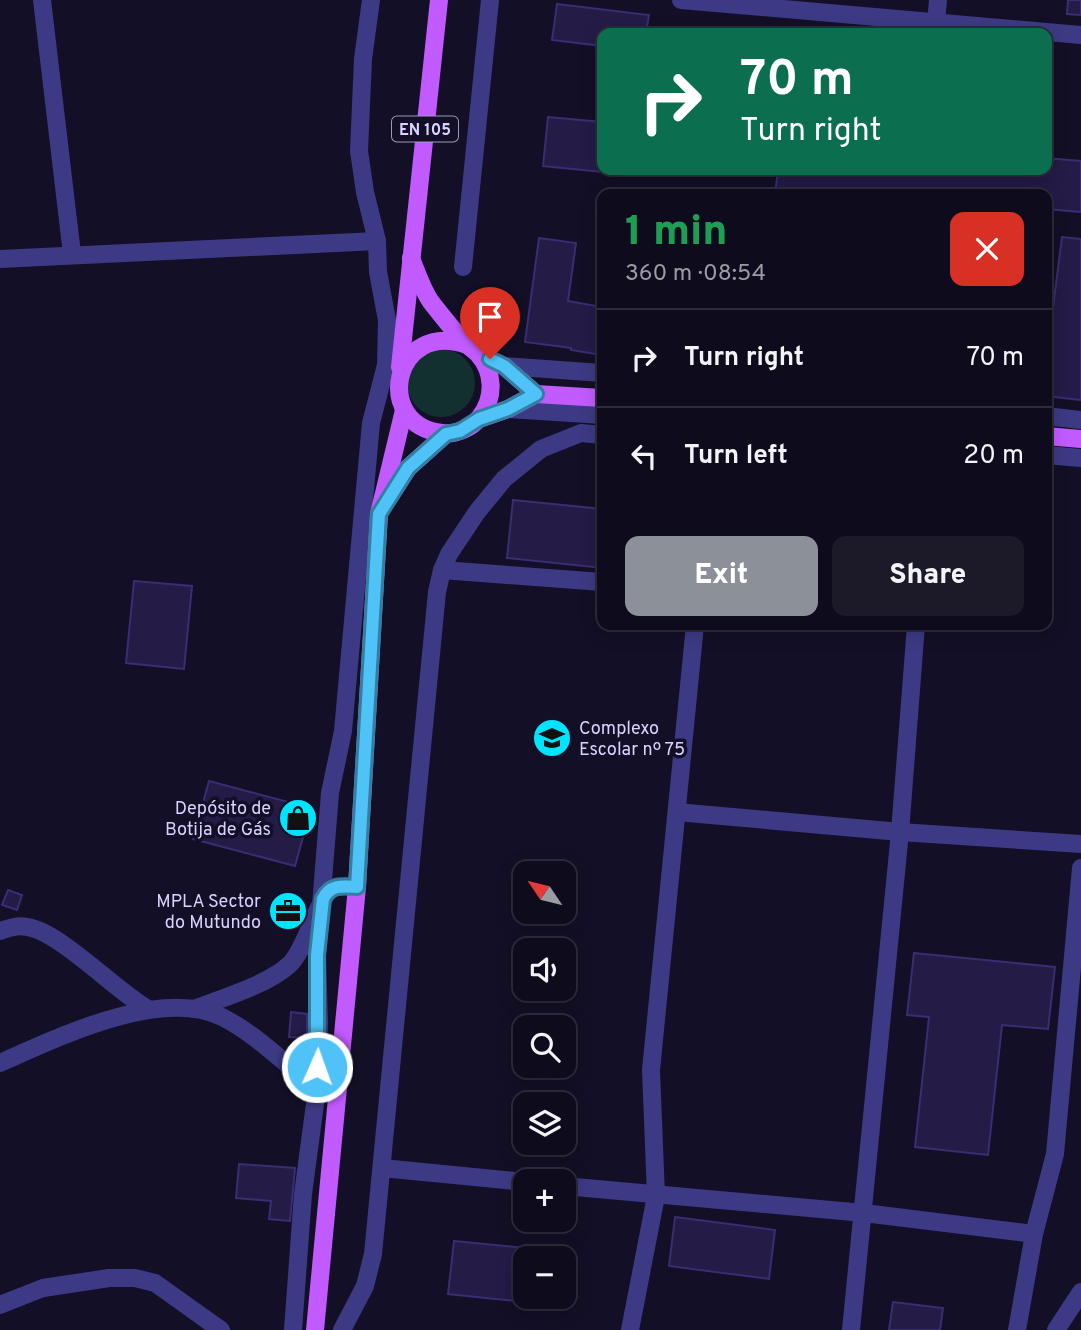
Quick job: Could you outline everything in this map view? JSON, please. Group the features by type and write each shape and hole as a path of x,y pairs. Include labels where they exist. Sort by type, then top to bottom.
{"main road":[{"name":"EN 105","path":"399,378 439,0"},
{"path":"411,258 429,298 488,367 492,385 489,403 479,419"},
{"path":"536,394 504,366 454,341 439,340 425,344 413,352 404,364 399,378 399,394 404,410 415,423 430,431 446,434 460,431 479,419 508,409 536,394 597,398"},
{"path":"315,1330 357,887 379,514 404,410"},
{"path":"379,514 408,468 446,434"},
{"path":"1052,437 1081,439"}],"street":[{"path":"42,0 72,254"},
{"path":"293,1330 303,1194 317,1089 317,955 330,793 343,731 371,423 386,365 387,320 378,272 377,242 359,151 363,59 371,0"},
{"path":"463,267 490,0"},
{"path":"681,0 996,28"},
{"path":"936,23 938,0"},
{"path":"1052,33 1081,35"},
{"path":"0,259 377,242"},
{"path":"504,366 597,373"},
{"path":"508,409 597,415"},
{"path":"1052,417 1081,419"},
{"path":"342,1330 370,1271 442,570 449,554 477,512 504,479 541,449 581,433 597,435"},
{"path":"1052,456 1081,458"},
{"path":"442,570 597,582"},
{"path":"629,1330 656,1195 651,1070 695,630"},
{"path":"850,1330 864,1213 900,832 916,630"},
{"path":"677,812 900,832 1081,844"},
{"path":"1017,1330 1034,1234 1055,1154 1081,868"},
{"path":"194,1009 261,982 287,967 298,955 326,892 338,886 357,887"},
{"path":"0,931 27,926 40,930 65,946 132,1000 148,1009"},
{"path":"0,1063 77,1029 148,1009 194,1009 219,1016 238,1027 317,1089 337,1098"},
{"path":"382,1168 513,1181"},
{"path":"576,1187 864,1213 1034,1234"},
{"path":"0,1305 43,1288 109,1278 135,1278 155,1283 222,1330"},
{"path":"1056,1330 1081,1292"}],"green space":[{"path":"441,349 454,352 465,359 472,370 475,383 472,396 465,407 454,414 441,417 428,414 417,407 410,396 407,383 410,370 417,359 428,352"}],"building":[{"path":"1068,0 1081,0 1081,15 1067,14"},
{"path":"557,4 649,15 647,28 597,28 597,45 552,40"},
{"path":"548,117 597,122 597,171 543,166"},
{"path":"1052,159 1081,161 1081,212 1052,210 1052,189 776,189 777,175 1052,175"},
{"path":"1062,237 1081,239 1081,400 1052,397 1052,315"},
{"path":"539,238 576,243 568,301 597,306 597,354 525,342"},
{"path":"513,500 597,508 597,567 507,558"},
{"path":"134,581 192,586 184,669 126,663"},
{"path":"209,781 311,808 295,866 193,839"},
{"path":"8,890 22,895 17,910 2,905"},
{"name":"MPLA Sector do Mutundo","path":"282,893 303,901 294,929 272,921"},
{"path":"914,953 1055,967 1048,1029 1002,1025 988,1155 915,1147 929,1017 907,1015"},
{"path":"291,1012 307,1014 307,1038 289,1037"},
{"path":"239,1164 295,1168 290,1221 269,1219 271,1201 236,1198"},
{"path":"675,1217 775,1230 769,1279 669,1266"},
{"path":"454,1241 513,1247 513,1301 448,1294"},
{"path":"893,1302 943,1308 940,1330 889,1330"}],"place":[{"name":"Complexo Escolar nº 75","path":"552,738"},
{"name":"Depósito de Botija de Gás","path":"298,818"},
{"name":"MPLA Sector do Mutundo","path":"288,911"}],"route":[{"path":"317,1067 317,955 323,899 326,892 338,886 357,887 379,514 408,468 446,434 460,431 479,419 508,409 536,394 504,366 490,359"}]}
